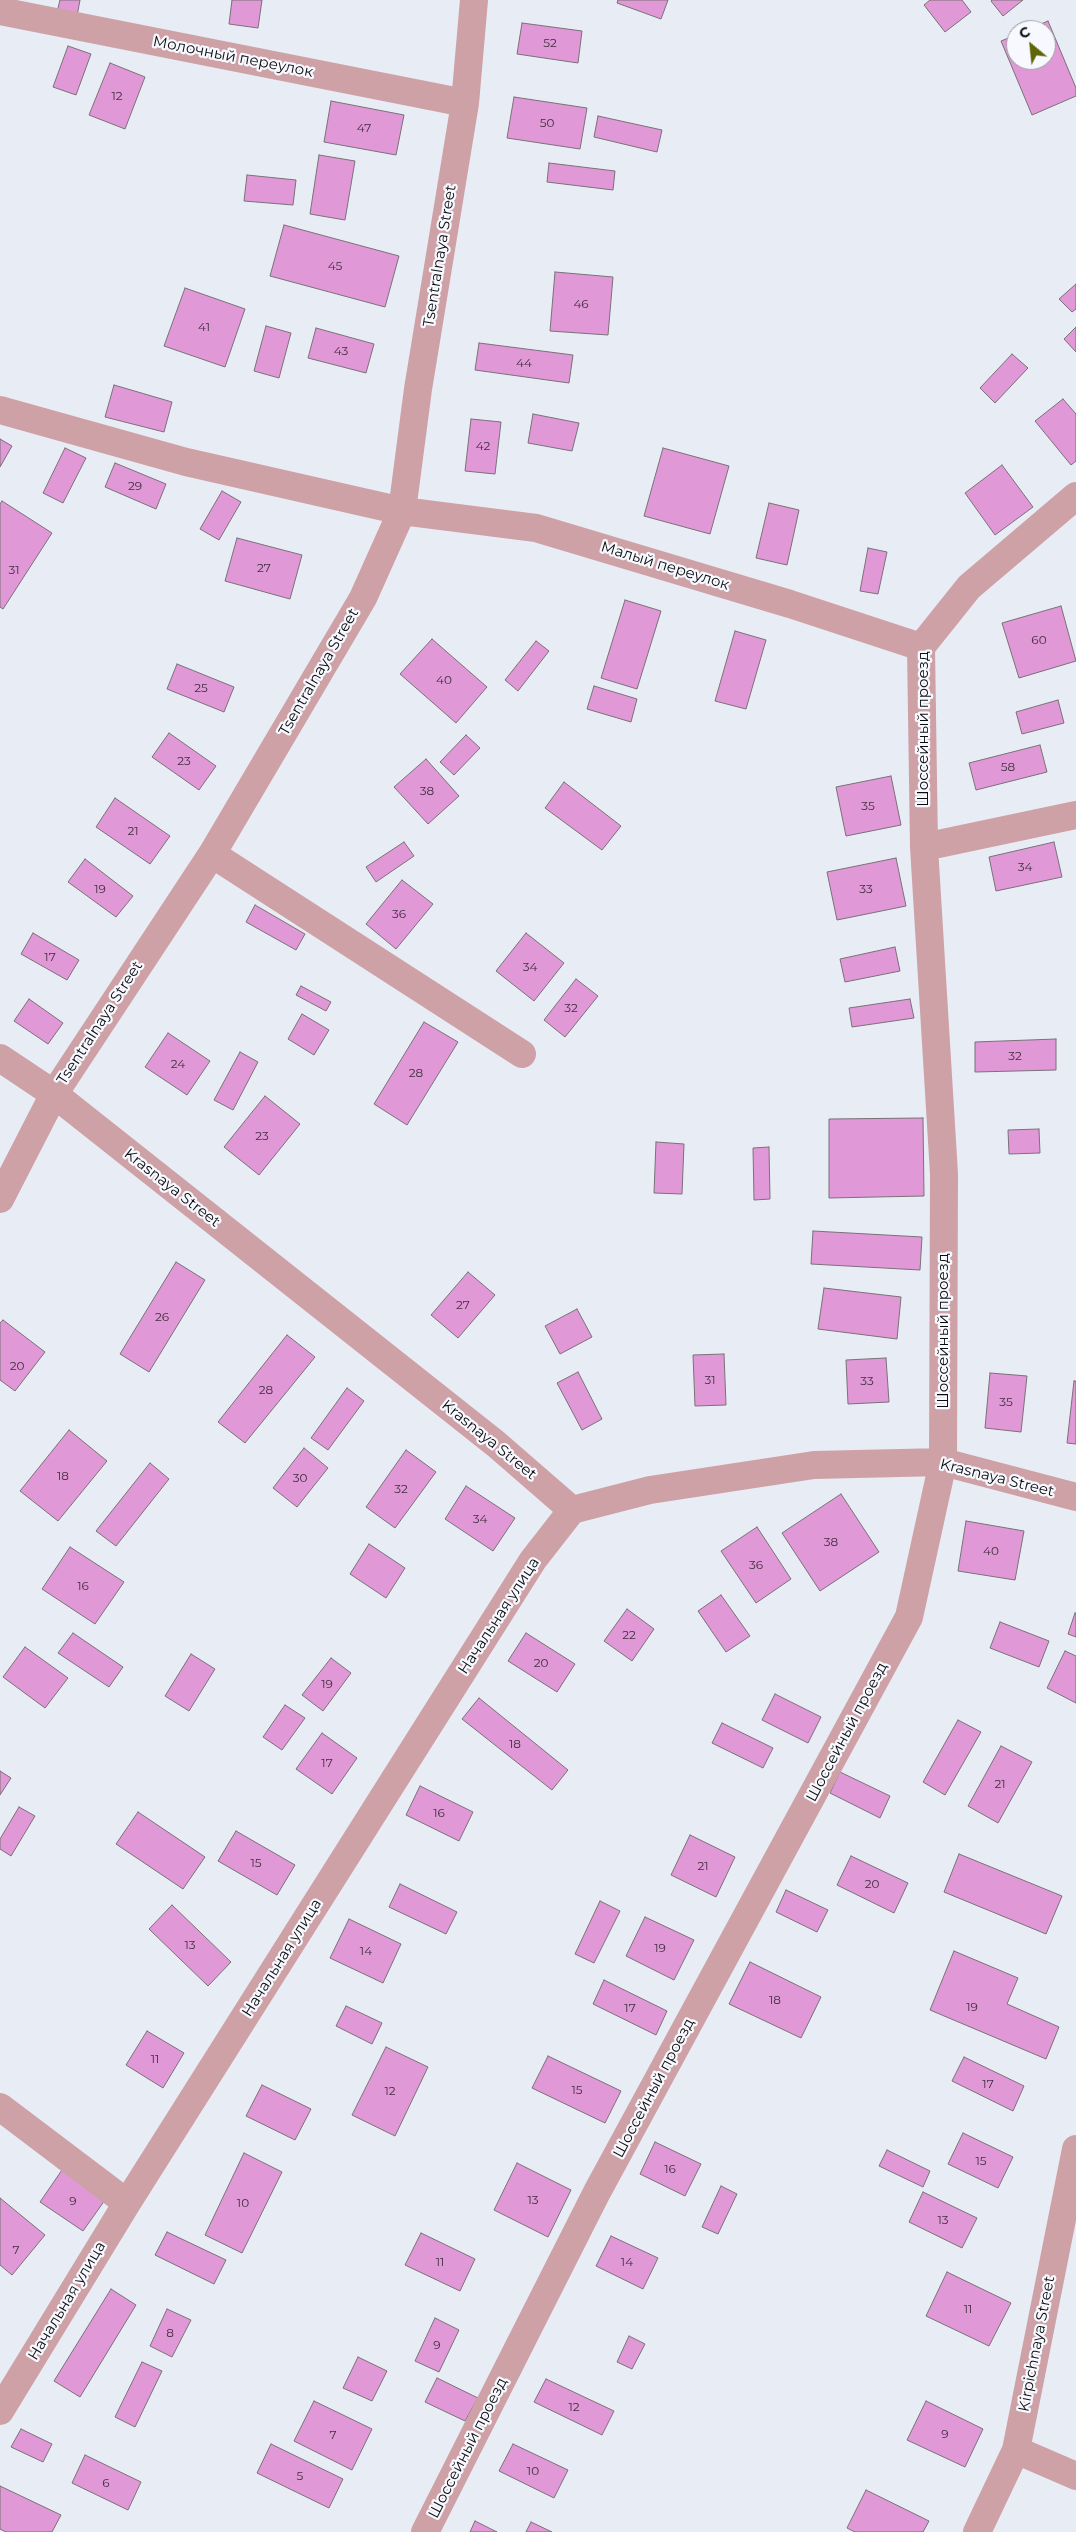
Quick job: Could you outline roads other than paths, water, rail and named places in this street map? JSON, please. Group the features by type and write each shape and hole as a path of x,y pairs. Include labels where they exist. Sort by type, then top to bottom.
{"street":[{"name":"Tsentralnaya Street","path":"0,1199 54,1094 212,854 363,598 402,511 418,389 465,104 474,0"},
{"name":"Молочный переулок","path":"0,11 465,104"},
{"path":"0,410 186,462 402,511"},
{"name":"Шоссейный проезд","path":"425,2532 597,2192 909,1617 943,1462 944,1174 924,847 921,647 969,587 1076,496"},
{"name":"Малый переулок","path":"402,511 536,528 790,604 921,647"},
{"path":"924,847 1076,815"},
{"path":"212,854 522,1054"},
{"name":"Krasnaya Street","path":"0,1058 54,1094 496,1444 572,1510 650,1490 814,1465 943,1462 1076,1497"},
{"name":"Начальная улица","path":"0,2411 127,2203 533,1560 572,1510"},
{"path":"0,2107 127,2203"},
{"name":"Kirpichnaya Street","path":"977,2532 1016,2450 1076,2149"},
{"path":"1016,2450 1076,2476"}]}
